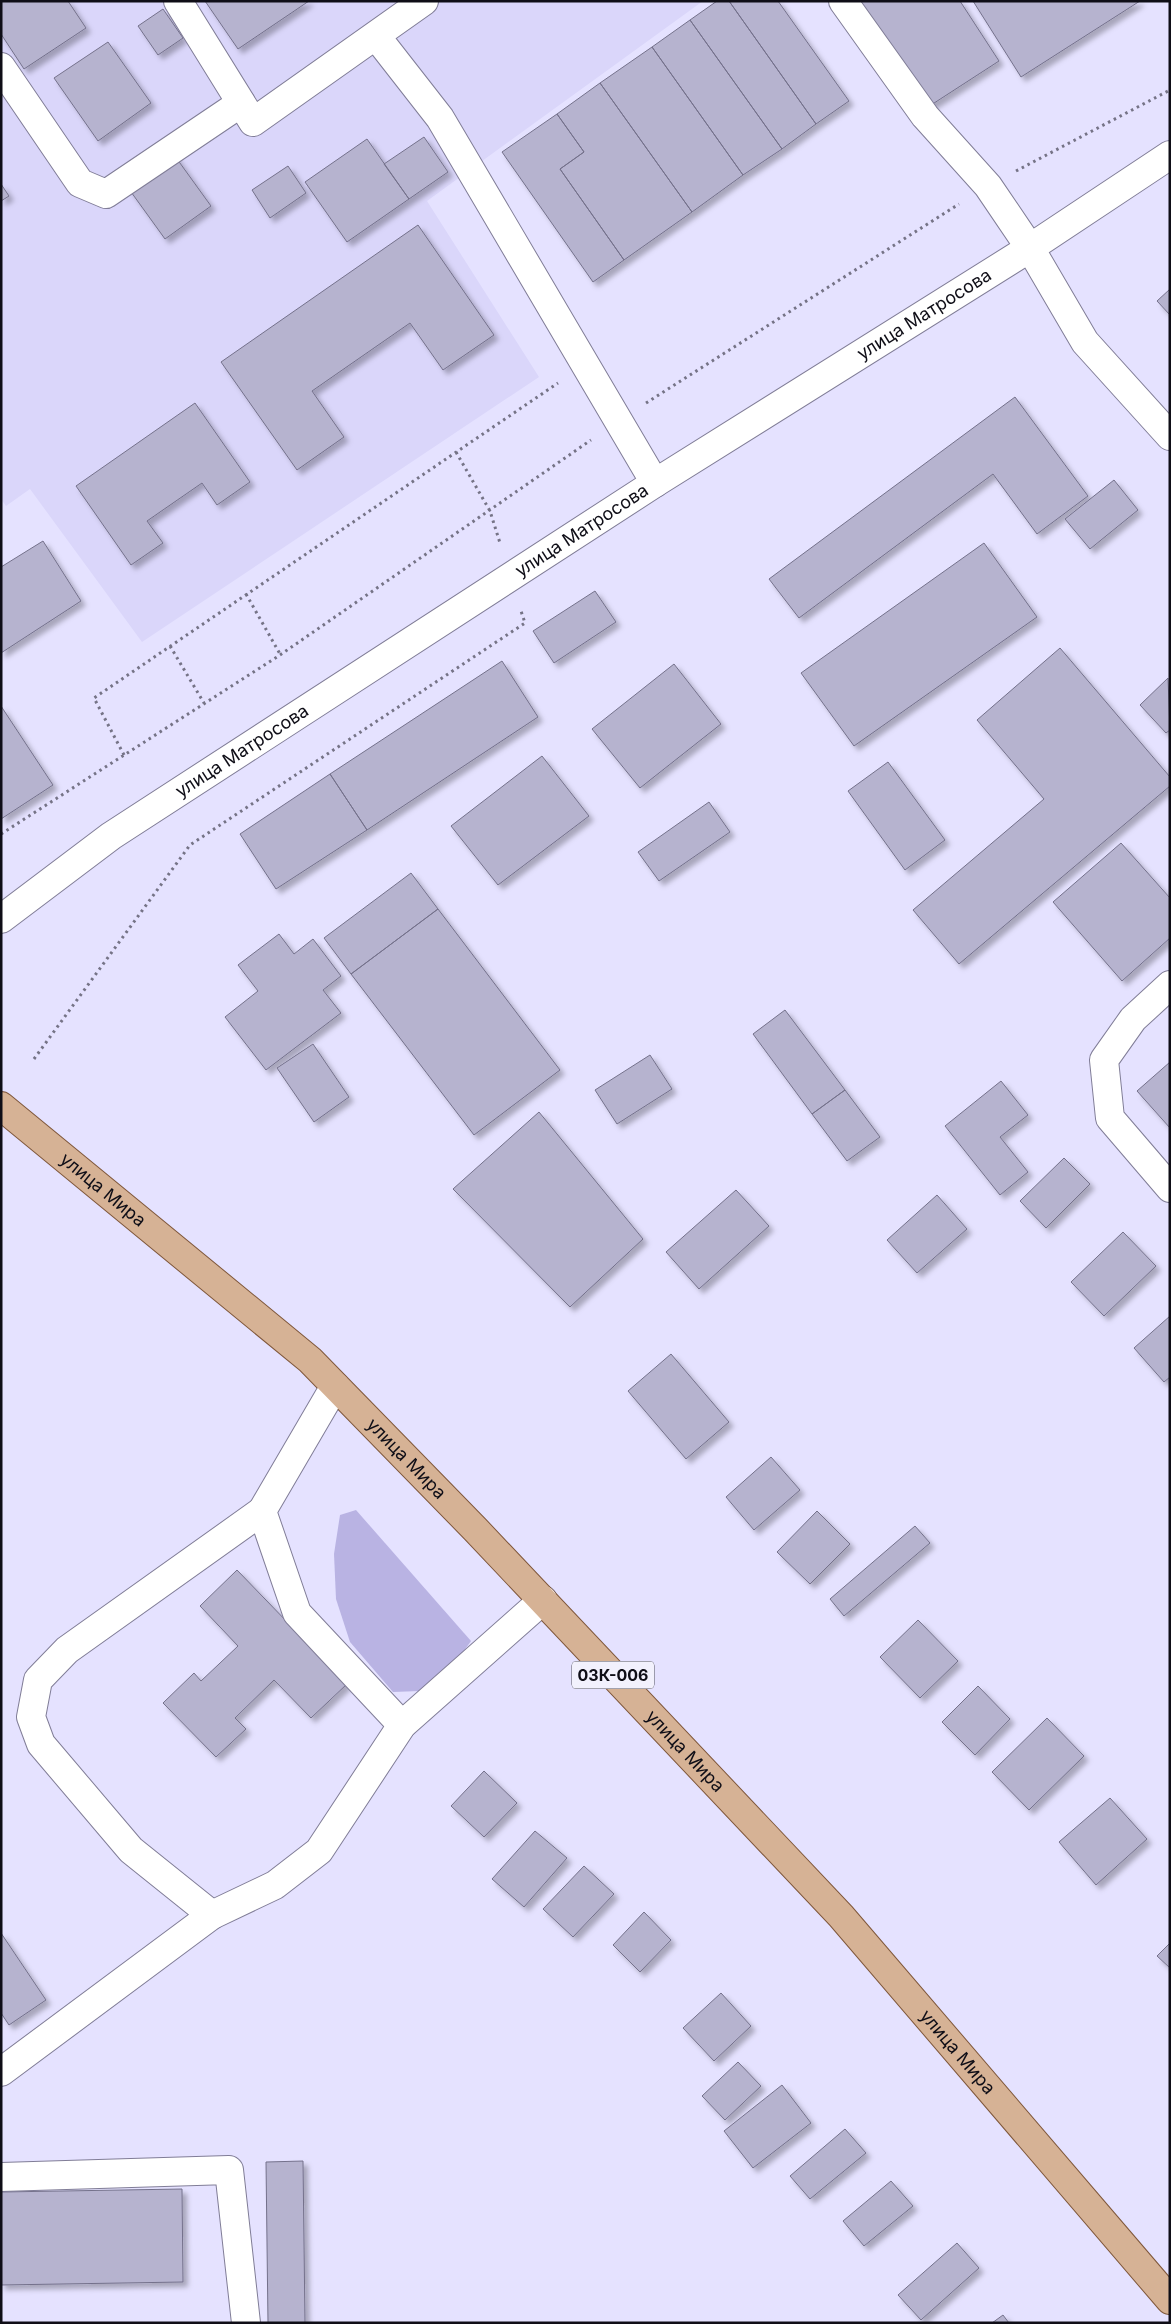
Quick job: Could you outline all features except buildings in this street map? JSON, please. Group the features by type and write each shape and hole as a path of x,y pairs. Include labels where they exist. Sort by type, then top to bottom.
{"main road":[{"name":"улица Мира","path":"1,1106 302,1353 335,1386 542,1600 841,1916 1170,2300"}],"street":[{"path":"178,1 253,122 424,1"},
{"path":"844,1 925,116 988,186 1030,248 1085,342 1170,436"},
{"path":"376,36 440,118 655,483"},
{"path":"1,68 80,183 106,194 241,103"},
{"name":"улица Матросова","path":"1,919 110,836 655,483 1030,248 1170,155"},
{"path":"1170,985 1133,1019 1104,1060 1110,1118 1170,1188"},
{"path":"212,1915 130,1850 41,1744 31,1717 38,1680 66,1650 262,1511 335,1386"},
{"path":"262,1511 297,1613 402,1725"},
{"path":"4,2064 212,1915 275,1885 318,1851 402,1725 542,1600"},
{"path":"1,2177 229,2170 246,2323"}],"path":[{"path":"1,834 280,655 618,421 988,186 1170,90"},
{"path":"124,755 94,698 585,364"},
{"path":"34,1059 190,845 525,623 490,511 456,452"},
{"path":"246,594 280,655"},
{"path":"170,646 204,703"}],"shaded area":[{"path":"1,1 703,1 427,201 539,377 142,642 30,489 6,506 1,499"},
{"path":"356,1510 471,1641 446,1676 420,1691 393,1692 350,1642 336,1599 334,1554 340,1515"}]}
